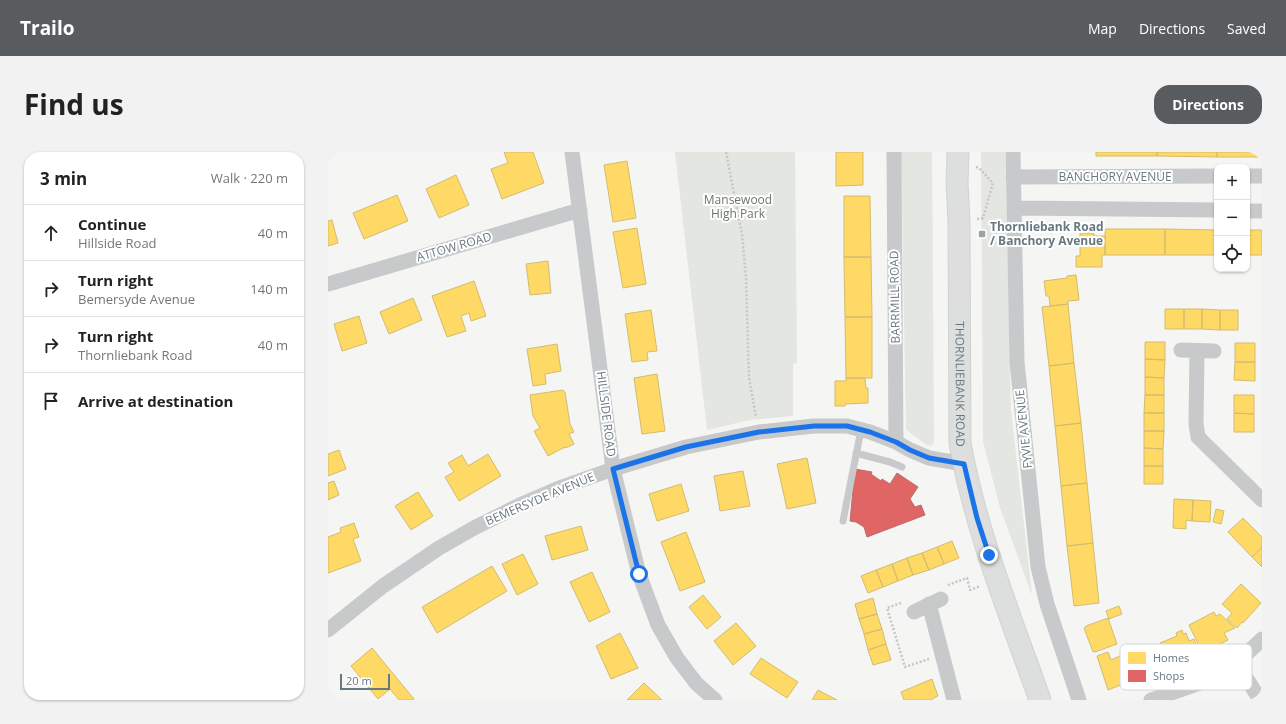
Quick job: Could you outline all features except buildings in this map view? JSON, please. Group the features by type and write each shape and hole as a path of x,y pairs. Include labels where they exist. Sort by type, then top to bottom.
{"main road":[{"name":"THORNLIEBANK ROAD","path":"958,157 960,443 977,518 986,548 1040,700"}],"street":[{"name":"HILLSIDE ROAD","path":"572,152 613,469 639,574 658,625 677,658 696,683 715,700"},
{"name":"BARRMILL ROAD","path":"894,152 896,442"},
{"name":"FYVIE AVENUE","path":"1013,152 1016,362 1038,567 1047,604 1079,700"},
{"name":"BANCHORY AVENUE","path":"1013,177 1214,176"},
{"path":"1250,176 1262,176"},
{"path":"1014,208 1214,210"},
{"name":"ATTOW ROAD","path":"328,284 580,210"},
{"path":"1250,211 1262,211"},
{"path":"1181,350 1214,351"},
{"path":"1197,351 1196,424 1198,437 1262,500"},
{"name":"BEMERSYDE AVENUE","path":"328,630 382,586 439,548 520,505 613,469 686,447 759,432 814,426 847,426 896,442 929,458 964,464"},
{"path":"914,612 935,602 942,654 954,700"},
{"path":"1252,649 1262,639"},
{"path":"1252,687 1260,700"},
{"path":"1150,700 1180,690"}],"lane":[{"path":"843,522 861,430"},
{"path":"856,453 890,462 902,467"}],"path":[{"path":"726,152 742,236 746,278 749,378 759,432"},
{"path":"958,157 979,168 993,183 983,218 959,222"},
{"path":"887,608 905,667 942,654"}],"green space":[{"name":"Mansewood High Park","path":"675,152 795,152 797,363 793,364 793,416 750,420 707,430"},
{"path":"901,152 932,152 934,441 932,446 927,445 906,430"},
{"path":"981,152 1005,152 1011,410 1032,595 1000,508 983,441"}],"place":[{"name":"Thornliebank Road / Banchory Avenue","path":"982,234"}],"route":[{"path":"639,574 613,469 686,447 759,432 814,426 847,426 870,432 896,442 929,458 964,464 977,518 989,555"}]}
